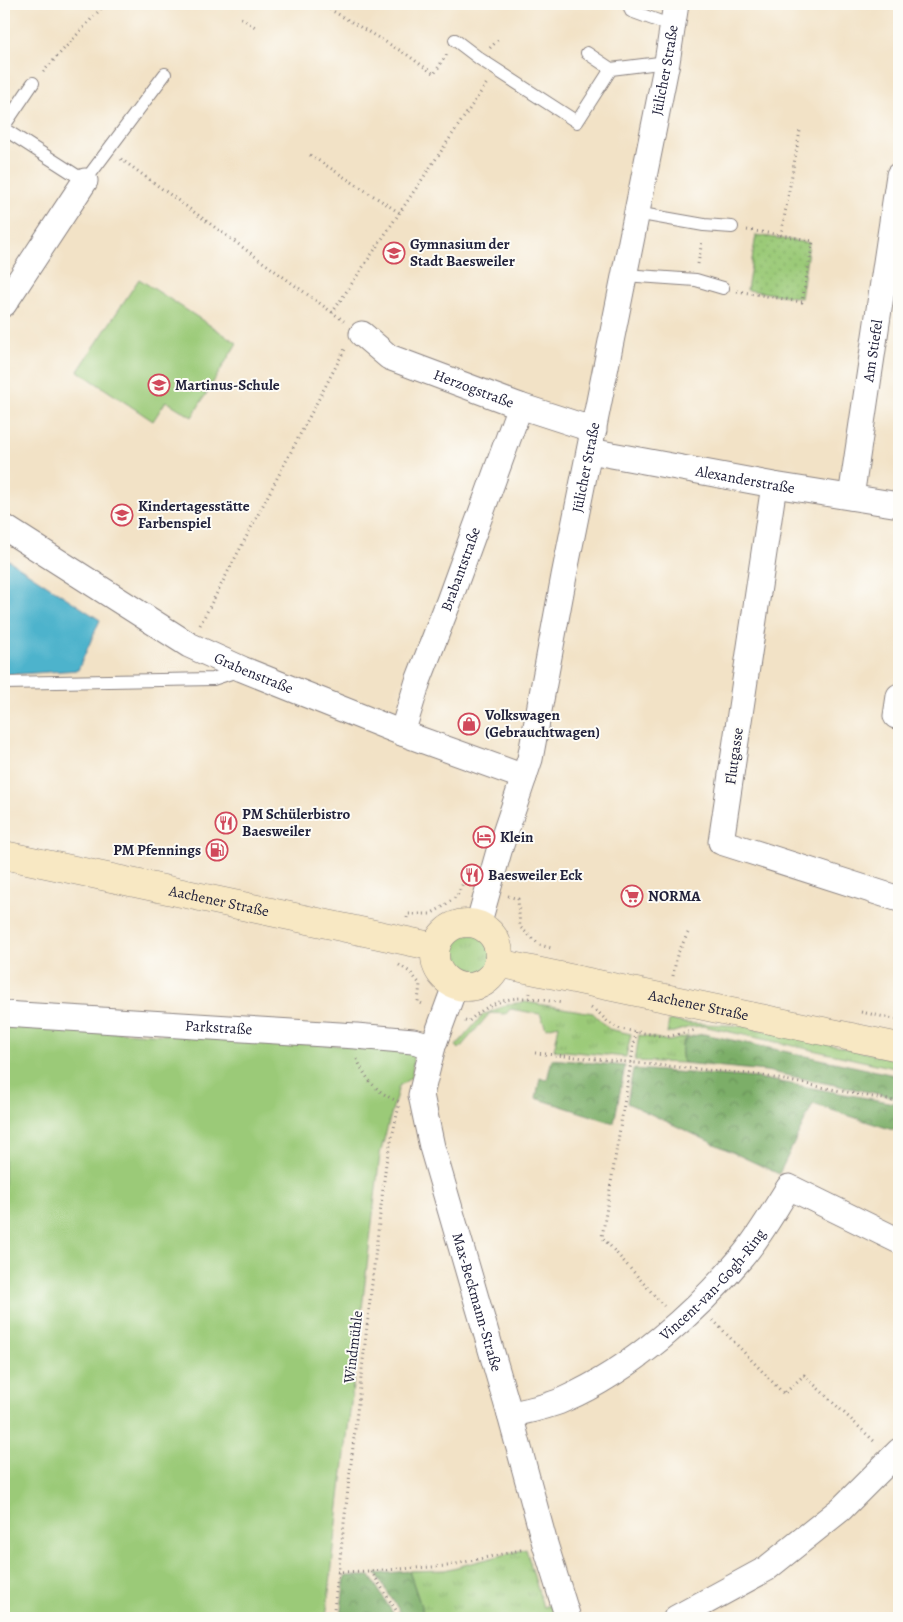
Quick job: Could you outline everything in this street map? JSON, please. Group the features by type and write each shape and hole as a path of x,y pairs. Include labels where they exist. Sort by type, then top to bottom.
{"main road":[{"name":"Aachener Straße","path":"4,855 435,947"},
{"path":"457,924 478,925 486,929 498,944 498,964 494,973 477,986 466,988 455,986 445,980 438,970 434,959 435,947 440,937 457,924"},
{"name":"Aachener Straße","path":"498,964 899,1047"}],"street":[{"name":"Jülicher Straße","path":"478,925 487,890 524,777 533,741 564,576 667,62 674,15"},
{"name":"Am Stiefel","path":"851,496 899,175"},
{"path":"4,304 84,181"},
{"name":"Herzogstraße","path":"358,332 389,357 520,406 592,441"},
{"name":"Brabantstraße","path":"402,733 418,681 520,406"},
{"name":"Alexanderstraße","path":"592,441 774,485 899,505"},
{"name":"Flutgasse","path":"774,485 721,842 899,898"},
{"name":"Grabenstraße","path":"4,527 189,645 242,670 402,733 524,777"},
{"path":"899,696 896,716 899,716"},
{"name":"Max-Beckmann-Straße","path":"455,986 433,1046 410,1099 432,1147 510,1415 545,1544 568,1618"},
{"name":"Parkstraße","path":"4,1014 356,1036 413,1041 433,1046"},
{"name":"Vincent-van-Gogh-Ring","path":"510,1415 564,1400 601,1381 654,1344 698,1304 743,1256 789,1187 899,1241"},
{"path":"676,1618 766,1569 841,1509 895,1455"}],"lane":[{"path":"629,4 631,10 674,15"},
{"path":"456,40 496,69 577,122 611,69"},
{"path":"587,53 611,69 667,62"},
{"path":"33,83 4,128 84,181 165,74"},
{"path":"636,212 704,225 732,227"},
{"path":"624,276 696,280 723,288"},
{"path":"4,683 213,679 242,670"}],"path":[{"path":"33,83 104,4"},
{"path":"321,4 406,54 434,74 456,40"},
{"path":"241,18 257,28"},
{"path":"332,313 496,69"},
{"path":"781,235 800,130"},
{"path":"108,150 358,332 189,645"},
{"path":"310,155 400,213"},
{"path":"696,280 704,225"},
{"path":"723,288 802,302 813,241 732,227"},
{"path":"487,890 518,899 520,927 540,945 529,998"},
{"path":"673,976 677,956 689,931"},
{"path":"445,1014 468,1022 487,1006 515,998 567,1003"},
{"path":"586,1006 620,1029 667,1037 677,1036 690,1030 698,1030"},
{"path":"636,1032 602,1237 670,1312 677,1323"},
{"path":"356,1036 356,1055 363,1073 372,1085 386,1097 410,1099"},
{"path":"535,1053 630,1064 758,1075 899,1102"},
{"name":"Windmühle","path":"333,1618 386,1163 410,1099"},
{"path":"698,1304 784,1394 804,1375 885,1451 895,1455"},
{"path":"338,1572 447,1566 545,1544"},
{"path":"371,1571 400,1618"}],"green space":[{"path":"756,235 809,243 801,298 747,290"},
{"path":"139,279 237,343 192,417 166,401 153,421 78,371"},
{"path":"474,934 486,940 491,947 491,965 486,972 479,977 466,978 458,975 451,968 448,952 451,944 458,937"},
{"path":"525,1002 593,1013 609,1029 631,1034 626,1057 554,1050 559,1025 546,1028 540,1014 510,1009 506,1014 490,1013 459,1049 456,1046 483,1015 509,1004"},
{"path":"669,1020 684,1023 745,1026 899,1060 899,1069 703,1026 690,1027 667,1034"},
{"path":"4,1025 414,1050 412,1077 399,1086 380,1154 326,1618 4,1618"},
{"path":"704,1034 899,1076 899,1098 766,1071 683,1063 682,1045 686,1039"},
{"path":"639,1035 669,1041 689,1036 682,1045 683,1063 635,1061"},
{"path":"552,1059 625,1066 614,1123 536,1098 540,1078 547,1080"},
{"path":"633,1069 758,1078 899,1104 899,1132 813,1104 779,1174 627,1103"},
{"path":"526,1549 543,1607 552,1604 556,1618 425,1618 409,1571 445,1570"},
{"path":"409,1571 425,1618 404,1618 376,1574"},
{"path":"345,1576 370,1576 396,1618 340,1618"}],"water":[{"path":"4,557 100,620 78,670 4,675"}],"place":[{"name":"Gymnasium der Stadt Baesweiler","path":"394,253"},
{"name":"Martinus-Schule","path":"159,385"},
{"name":"Kindertagesstätte Farbenspiel","path":"122,515"},
{"name":"Volkswagen (Gebrauchtwagen)","path":"469,724"},
{"name":"PM Schülerbistro Baesweiler","path":"226,823"},
{"name":"Klein","path":"484,837"},
{"name":"PM Pfennings","path":"217,850"},
{"name":"Baesweiler Eck","path":"472,875"},
{"name":"NORMA","path":"632,896"}]}
